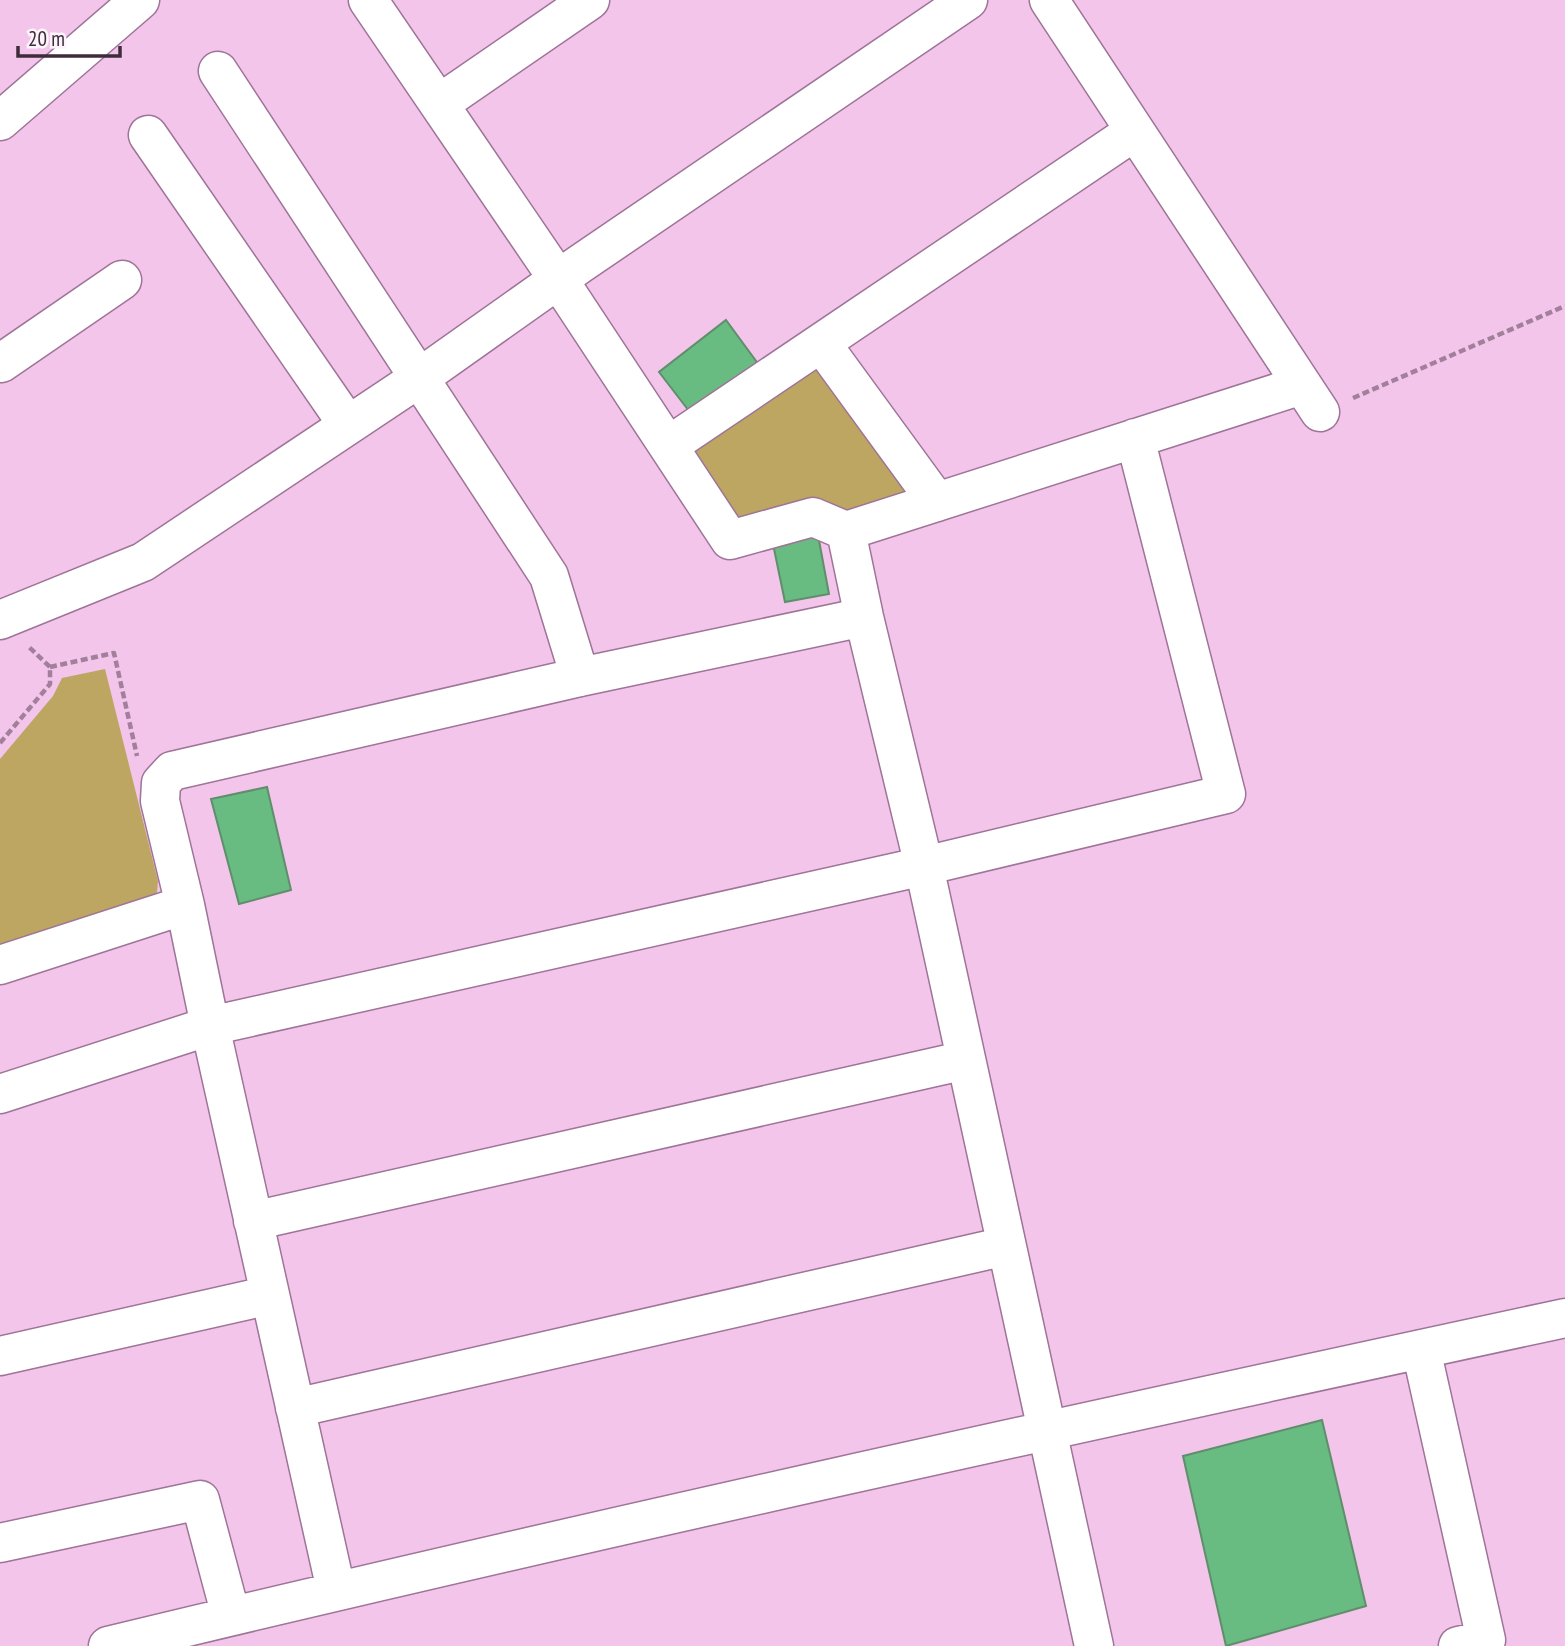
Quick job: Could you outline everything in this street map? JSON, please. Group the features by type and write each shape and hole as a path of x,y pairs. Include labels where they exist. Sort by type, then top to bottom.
{"street":[{"path":"0,121 140,0"},
{"path":"368,0 558,279 730,540 813,517 846,531 1135,438 1311,399 1049,0"},
{"path":"439,104 590,0"},
{"path":"0,620 143,562 419,378 558,279 968,0"},
{"path":"218,71 549,576 580,677"},
{"path":"668,446 1135,131"},
{"path":"148,135 348,425"},
{"path":"0,361 1,363 122,281"},
{"path":"821,343 937,502"},
{"path":"0,1094 210,1026 924,866 1226,794 1135,438"},
{"path":"846,531 924,866 1094,1646"},
{"path":"336,1590 160,801 161,783 172,771 580,677 864,617"},
{"path":"0,965 185,905"},
{"path":"253,1221 966,1060"},
{"path":"295,1408 1006,1246"},
{"path":"0,1356 270,1295"},
{"path":"108,1646 336,1590 1565,1318"},
{"path":"1421,1349 1486,1640 1458,1646"},
{"path":"0,1543 200,1500 231,1616"}],"path":[{"path":"1311,399 1565,306"},
{"path":"0,620 50,667 50,684 0,743"},
{"path":"50,667 114,653 137,756 161,783"}],"shaded area":[{"path":"821,343 937,502 730,540 668,446"},
{"path":"105,669 158,881 157,892 151,902 0,950 0,759 53,696 62,678"}],"building":[{"path":"726,320 759,365 689,411 659,372"},
{"path":"818,535 829,594 785,602 773,544"},
{"path":"267,787 291,890 239,904 211,799"},
{"path":"1322,1420 1366,1606 1226,1646 1183,1456"}]}
